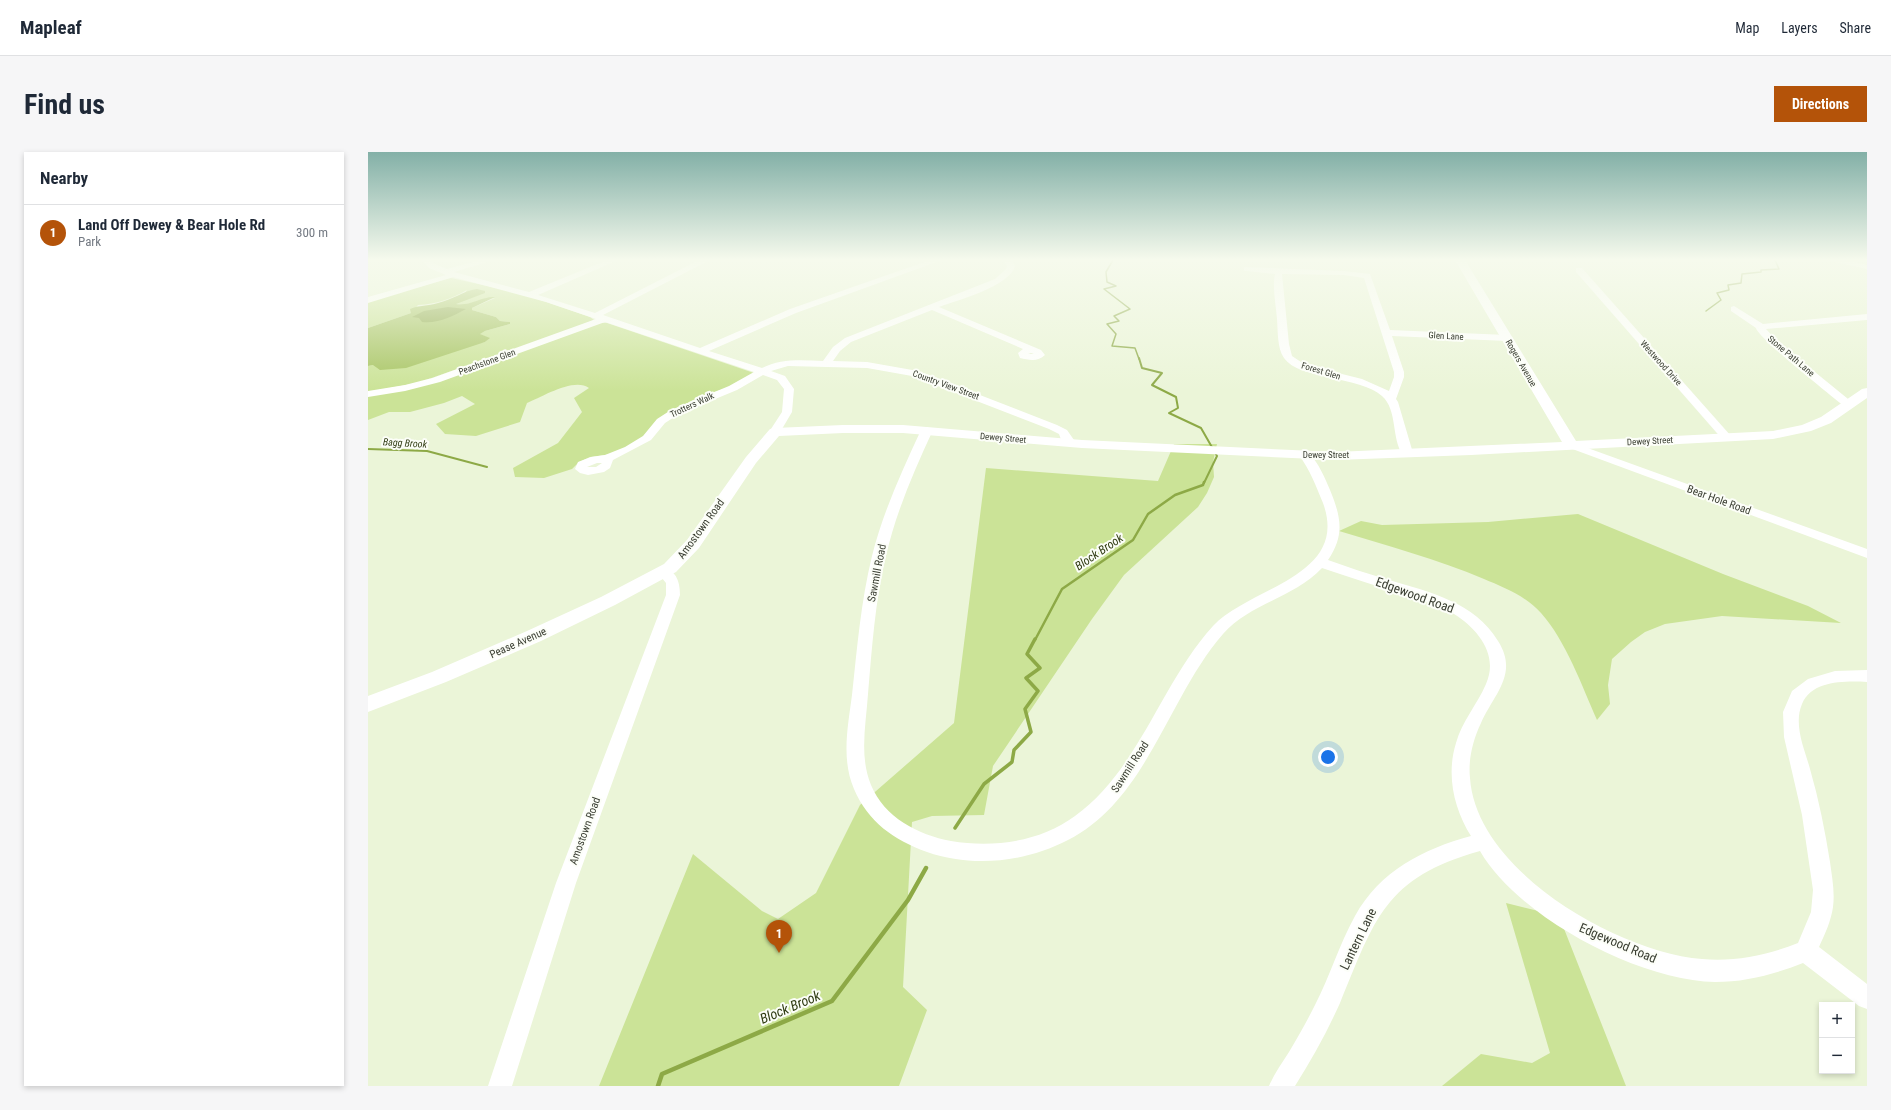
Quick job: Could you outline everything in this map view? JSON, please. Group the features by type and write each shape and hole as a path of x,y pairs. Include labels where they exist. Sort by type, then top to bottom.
{"main road":[{"name":"Rogers Avenue","path":"1486,304 1571,445"},
{"name":"Dewey Street","path":"775,432 858,428 927,430 1067,443 1215,451 1305,455 1407,453 1773,435 1806,428 1826,420 1867,392"},
{"name":"Amostown Road","path":"664,572 676,563 693,544 751,460 775,432"},
{"name":"Pease Avenue","path":"368,704 439,677 529,638 608,601 664,572"}],"street":[{"name":"Amostown Road","path":"559,304 781,378 789,389 787,412 775,432"},
{"name":"Peachstone Glen","path":"368,394 394,391 436,380 600,318 626,304"},
{"path":"700,351 793,311 814,304"},
{"path":"828,363 834,351 848,340 941,304"},
{"name":"Forest Glen","path":"1280,304 1284,344 1290,359 1307,367 1369,386 1391,398"},
{"path":"1376,304 1399,372 1399,377 1391,398 1407,453"},
{"name":"Westwood Drive","path":"1609,304 1727,438"},
{"path":"932,307 1031,349"},
{"name":"Stone Path Lane","path":"1734,309 1761,327 1761,330 1775,344 1849,405"},
{"path":"1761,327 1867,316"},
{"name":"Glen Lane","path":"1386,333 1506,338"},
{"name":"Country View Street","path":"763,371 782,364 828,363 873,365 920,374 1053,427 1065,434 1068,440 1067,443"},
{"name":"Trotters Walk","path":"606,460 642,442 664,419 674,412 704,398 733,388 763,371"},
{"name":"Sawmill Road","path":"927,430 895,505 880,550 868,621 855,737 856,757 860,780 869,799 892,824 903,832 926,844 958,851 982,852 1010,850 1048,841 1060,836 1080,824 1105,802 1122,782 1192,667 1224,623 1245,607 1301,578 1319,562 1332,539 1334,516 1314,465 1305,455"},
{"name":"Bear Hole Road","path":"1571,445 1867,554"},
{"name":"Edgewood Road","path":"1319,562 1449,606 1471,619 1484,631 1492,643 1498,661 1498,677 1487,699 1473,720 1465,741 1460,763 1464,804 1471,823 1482,842 1508,872 1536,897 1561,916 1599,938 1651,958 1684,967 1730,971 1766,966 1806,951"},
{"name":"Amostown Road","path":"500,1086 566,883 673,595 673,582 664,572"},
{"path":"1867,676 1832,677 1816,683 1799,696 1791,711 1794,740 1815,828 1823,889 1823,906 1819,921 1806,951 1867,998"},
{"name":"Lantern Lane","path":"1281,1086 1297,1061 1328,1003 1352,944 1365,918 1383,893 1393,882 1409,869 1427,859 1446,851 1482,842"}],"shaded area":[{"path":"368,304 432,304 418,305 411,313 368,328"},
{"path":"434,304 481,304 472,308 472,310 496,317 500,321 510,322 510,324 485,331 480,334 490,338 485,342 406,368 380,370 373,365 368,366 368,328 411,313 410,309"},
{"path":"482,304 551,304 590,317 594,320 545,339 417,383 368,392 368,366 485,342 489,338 479,334 510,324 510,322 500,321 496,317 472,310 472,308"},
{"path":"448,307 466,309 451,317 434,322 422,322 419,318 412,317 424,311"},
{"path":"599,323 607,323 754,373 727,388 701,396 670,412 636,443 612,454 590,457 579,462 572,469 544,478 515,477 513,468 558,443 582,412 574,398 589,388 583,385 567,386 527,403 520,422 476,436 445,434 436,424 475,404 462,396 444,403 410,412 389,412 368,420 368,396 385,393"},
{"path":"1174,444 1217,444 1213,462 1214,477 1207,493 1198,507 1124,575 1092,619 993,766 984,815 932,816 912,822 903,987 927,1010 899,1086 599,1086 693,854 762,911 778,919 816,893 860,805 954,723 986,468 1158,481"},
{"path":"1578,514 1723,574 1808,606 1841,623 1722,616 1665,624 1645,632 1612,659 1608,685 1610,704 1597,720 1566,650 1550,624 1535,607 1506,589 1448,565 1339,531 1361,521 1382,525 1488,522"},
{"path":"1506,903 1559,916 1626,1086 1442,1086 1481,1054 1532,1063 1550,1053"}],"waterway":[{"name":"Block Brook","path":"1123,304 1130,309 1114,316 1119,321 1107,324 1116,334 1112,346 1135,348 1139,359"},
{"path":"1706,311 1716,304"},
{"name":"Block Brook","path":"1139,358 1142,368 1162,373 1152,385 1176,397 1178,408 1169,413 1201,428 1217,456 1204,483"},
{"name":"Bagg Brook","path":"368,449 427,451 487,467"},
{"name":"Block Brook","path":"1035,640 1062,589 1133,540 1148,514 1175,495 1203,485 1204,482"},
{"name":"Block Brook","path":"955,828 984,784 1012,762 1014,750 1031,732 1025,709 1038,691 1026,678 1040,668 1027,654 1035,639"},
{"name":"Block Brook","path":"658,1086 662,1074 832,1001 908,900 926,868"}],"place":[{"name":"Land Off Dewey & Bear Hole Rd","path":"779,953"}]}
